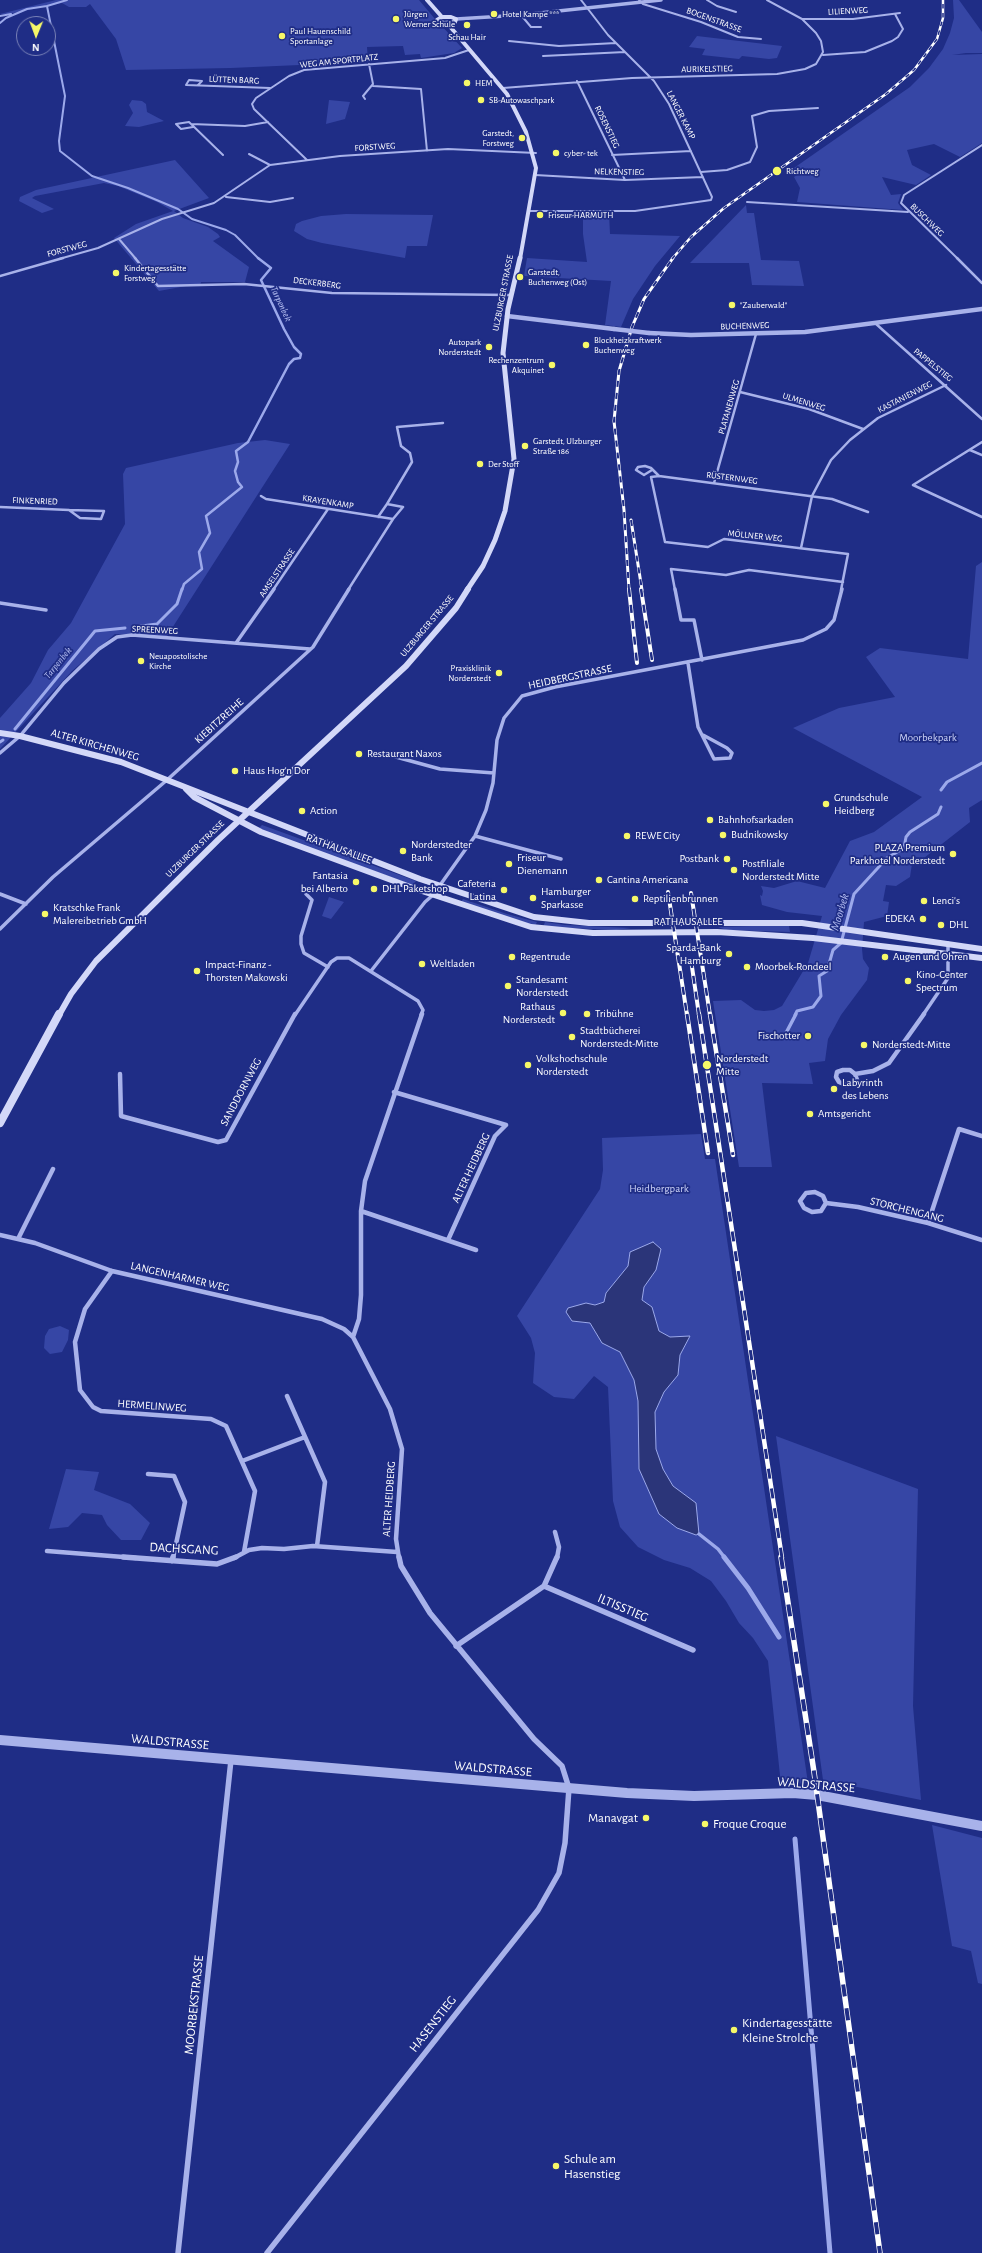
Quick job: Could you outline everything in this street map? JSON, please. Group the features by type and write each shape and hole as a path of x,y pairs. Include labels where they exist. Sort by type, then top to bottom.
{"main road":[{"name":"ULZBURGER STRASSE","path":"0,1123 45,1038 71,994 86,974 109,947 238,821 406,666 456,608 483,566 502,520 514,464 512,426 503,362 507,316 535,175 534,153 512,102 503,88 447,23 438,21 442,17 427,0"},
{"path":"442,17 456,19"},
{"path":"447,23 455,22 456,19"},
{"name":"ALTER KIRCHENWEG","path":"0,728 20,736"},
{"name":"ALTER KIRCHENWEG","path":"0,733 20,736 108,758 167,780 185,789 194,797 238,821"},
{"name":"ALTER KIRCHENWEG","path":"185,789 200,792 248,812"},
{"name":"RATHAUSALLEE","path":"248,812 440,886 534,917 559,921 814,924 867,930 982,949"},
{"name":"RATHAUSALLEE","path":"238,821 261,832 433,895 531,927 557,931 593,933 717,932 813,938 866,943 982,958"}],"street":[{"name":"LANGER KAMP","path":"529,211 635,211 711,200 712,197 669,104 651,77 616,43 581,0"},
{"path":"456,19 521,15 640,1 661,0"},
{"path":"707,0 717,6 736,12"},
{"path":"767,0 802,19 816,33 822,46 822,55 865,52 892,41 898,37 903,29 902,24 895,14"},
{"name":"BOGENSTRASSE","path":"640,1 738,37 761,39"},
{"name":"LILIENWEG","path":"802,19 846,19 900,13"},
{"path":"521,15 531,27 541,27"},
{"path":"509,41 559,46 616,43"},
{"name":"WEG AM SPORTPLATZ","path":"307,160 252,105 255,98 299,71 446,58 469,50"},
{"path":"543,56 625,52"},
{"name":"AURIKELSTIEG","path":"503,88 576,81 651,77 777,74 810,67 816,64 822,55"},
{"path":"369,64 373,86"},
{"name":"LÜTTEN BARG","path":"198,85 202,81 189,80 186,84 192,85 270,88"},
{"name":"ROSENSTIEG","path":"576,81 625,180"},
{"path":"365,99 363,96 373,86 414,87 421,90 427,150"},
{"path":"701,172 727,170 750,162 757,147 752,116 769,111 818,108"},
{"path":"223,155 192,126 189,122 176,124 181,129 192,126 199,123 246,126 268,122"},
{"name":"BUSCHWEG","path":"982,145 904,195 901,203 982,283"},
{"name":"FORSTWEG","path":"0,276 98,248 162,219 225,197 270,165 307,160 427,150 465,149 534,153"},
{"name":"LANGER KAMP","path":"612,155 691,151"},
{"path":"249,154 270,165"},
{"name":"NELKENSTIEG","path":"535,175 625,180 703,177"},
{"name":"FORSTWEG","path":"225,197 248,201 270,202 293,198"},
{"path":"747,202 909,212"},
{"name":"DECKERBERG","path":"119,239 158,286 203,284 268,285 332,293 511,295"},
{"name":"BUCHENWEG","path":"507,316 649,333 691,335 756,334 805,332 982,308"},
{"name":"PAPPELSTIEG","path":"875,323 906,353 946,385 982,419"},
{"name":"PLATANENWEG","path":"714,483 756,334"},
{"name":"KASTANIENWEG","path":"812,496 831,460 863,429 898,406 946,385"},
{"name":"ULMENWEG","path":"740,392 809,409 863,429"},
{"path":"378,517 388,504 412,462 410,453 401,446 397,427 443,423"},
{"path":"982,442 913,485 982,517"},
{"path":"970,450 982,455"},
{"path":"652,470 650,473 644,475 637,472 636,469 645,466 652,470 659,476"},
{"name":"RÜSTERNWEG","path":"644,475 838,500 868,512"},
{"name":"MÖLLNER WEG","path":"659,476 651,477 665,542 708,547 724,539 848,554"},
{"name":"KRAYENKAMP","path":"261,496 266,499 393,519"},
{"path":"801,548 812,496"},
{"name":"KIEBITZREIHE","path":"0,928 53,877 167,780 315,645 393,519 403,507 388,504"},
{"name":"FINKENRIED","path":"0,507 76,510 104,512 101,519 80,518 69,510"},
{"name":"AMSELSTRASSE","path":"236,643 328,509"},
{"name":"HEIDBERGSTRASSE","path":"440,886 475,836 486,810 494,773 497,740 504,718 522,696 555,687 763,649 814,636 826,629 835,618 848,554"},
{"path":"702,660 694,620 681,620 671,569 726,575 749,570 843,582"},
{"path":"0,603 46,610"},
{"name":"SPREENWEG","path":"0,754 20,736 64,683 99,649 117,637 132,635 310,650"},
{"path":"688,663 698,727 703,735 710,754 714,759 723,760 730,758 732,753 727,748 703,735"},
{"path":"396,757 440,769 494,773"},
{"path":"475,836 561,859"},
{"path":"371,971 425,902 440,886"},
{"path":"0,894 26,904"},
{"path":"306,894 312,900 301,936 301,944 304,953 328,967 337,958 349,958 418,1001 423,1010 365,1181 361,1211 361,1295 359,1319 353,1337"},
{"path":"856,1074 857,1080 853,1084 846,1085 839,1082 836,1077 837,1072 843,1070 850,1070 856,1074 873,1071 889,1062 948,978 948,943"},
{"name":"SANDDORNWEG","path":"120,1074 121,1116 218,1142 226,1140 288,1024 328,967"},
{"name":"ALTER HEIDBERG","path":"394,1092 506,1125 495,1136 448,1240"},
{"path":"928,1223 959,1129 982,1136"},
{"path":"18,1239 53,1169"},
{"name":"STORCHENGANG","path":"815,1192 823,1196 826,1203 821,1211 812,1212 804,1208 800,1201 806,1193 815,1192"},
{"name":"STORCHENGANG","path":"826,1203 858,1207 928,1223 982,1240"},
{"path":"361,1211 476,1250"},
{"name":"LANGENHARMER WEG","path":"0,1235 35,1243 112,1271 322,1319 344,1329 353,1337"},
{"name":"HERMELINWEG","path":"112,1271 85,1309 75,1342 81,1392 93,1407 101,1411 217,1420 228,1428 255,1493 244,1552"},
{"name":"ALTER HEIDBERG","path":"353,1337 390,1409 402,1449 402,1470 397,1516 397,1552 401,1566 430,1613 456,1646 534,1739 562,1766 569,1788"},
{"path":"287,1396 325,1482 316,1546"},
{"path":"242,1461 305,1437"},
{"path":"148,1474 174,1476 185,1502 172,1560"},
{"path":"456,1646 544,1586 557,1560 559,1547 555,1532"},
{"name":"DACHSGANG","path":"48,1552 219,1564 244,1552 259,1549 316,1546 397,1552"},
{"name":"ILTISSTIEG","path":"544,1586 693,1650"},
{"name":"WALDSTRASSE","path":"0,1740 662,1795 793,1793 842,1798 982,1826"},
{"name":"MOORBEKSTRASSE","path":"178,2253 231,1760"},
{"name":"HASENSTIEG","path":"267,2253 538,1910 552,1888 563,1857 569,1788"}],"green space":[{"name":"Paul Hauenschild Sportanlage","path":"56,0 419,0 435,19 435,22 440,24 462,48 454,53 421,58 420,54 405,55 403,46 367,47 368,62 231,68 126,70 116,39 90,4 86,7 69,7 62,3 9,14 0,14"},
{"path":"953,0 959,0 982,32 982,53 952,55 982,54 982,143 960,157 934,144 907,150 912,165 931,175 916,185 882,177 891,195 901,194 898,203 903,210 797,202 800,188 794,177 797,175 791,170 910,87 929,68 943,49 950,33 954,18"},
{"path":"697,36 782,46 777,58 769,59 742,56 739,59 702,55 705,49 689,47"},
{"path":"132,100 142,101 146,104 147,112 164,121 139,127 125,126 133,113 129,105"},
{"path":"329,100 350,102 345,119 326,124"},
{"path":"175,160 209,198 174,211 183,218 208,227 218,234 220,237 213,241 249,267 245,282 201,282 200,286 186,286 159,291 114,238 136,224 173,211 157,202 118,186 104,183 35,196 32,198 54,209 42,213 19,201 20,197 36,190"},
{"path":"746,205 747,213 754,213 761,260 799,261 804,286 752,285 749,263 690,263"},
{"path":"583,213 609,213 610,234 680,236 655,266 633,299 621,327 605,325 611,281 524,276 527,258 587,262 583,234"},
{"path":"346,214 433,215 427,246 407,246 405,258 322,243 307,239 294,231 296,224 302,221 321,216"},
{"path":"265,440 290,444 167,636 115,634 72,671 0,749 0,718 31,683 48,650 71,623 125,524 123,474 126,468 238,443"},
{"name":"Moorbekpark","path":"982,562 982,800 969,808 970,822 924,858 913,857 910,877 896,886 886,885 883,901 889,902 887,916 864,922 862,949 863,959 869,968 867,980 841,1015 828,1039 825,1061 809,1063 813,1084 762,1083 772,1167 739,1167 713,1001 741,1000 755,1010 764,1011 774,1010 782,1006 808,963 822,916 787,912 762,905 760,895 762,896 763,891 761,886 774,888 797,881 825,888 850,841 874,832 922,797 793,728 839,708 895,697 866,657 880,648 968,659 976,566"},
{"path":"262,825 416,881 413,885 258,829"},
{"path":"329,897 344,902 331,919 322,916"},
{"path":"463,899 507,914 537,922 535,926 461,902"},
{"path":"545,922 565,925 631,928 616,930 543,927"},
{"path":"789,926 790,932 726,930 718,927"},
{"name":"Heidbergpark","path":"701,1134 705,1159 715,1159 808,1783 781,1785 768,1661 753,1638 739,1623 726,1601 711,1581 690,1568 664,1560 638,1547 620,1527 613,1501 608,1387 594,1376 574,1399 554,1397 533,1383 535,1353 531,1338 517,1316 600,1189 603,1170 602,1138","holes":["628,1266 656,1270 644,1287 642,1300 652,1307 659,1331 670,1337 690,1336 680,1355 678,1375 664,1392 655,1412 656,1449 663,1469 673,1486 696,1504 659,1514 639,1469 638,1401 634,1380 620,1352 602,1343 590,1323 572,1321 586,1303 595,1305 604,1302 606,1293"]},
{"path":"60,1326 69,1330 68,1340 62,1352 50,1354 44,1348 45,1336 49,1329"},
{"path":"776,1436 918,1489 913,1706 921,1800 823,1780"},
{"path":"66,1469 99,1472 94,1490 130,1504 150,1523 141,1540 121,1540 107,1525 102,1515 82,1513 68,1527 49,1529"},
{"path":"932,1825 982,1838 982,1984 978,1983 971,1951 952,1946"}],"shaded area":[{"path":"653,1242 661,1249 656,1270 644,1287 642,1300 652,1307 659,1331 670,1337 690,1336 680,1355 678,1375 664,1392 655,1412 656,1449 663,1469 673,1486 696,1503 699,1534 696,1535 677,1528 659,1514 639,1469 638,1401 634,1380 620,1352 602,1343 590,1323 572,1321 566,1312 568,1308 586,1303 595,1305 604,1302 606,1293 628,1266 630,1252"}],"waterway":[{"name":"Tarpenbek","path":"47,6 67,0"},
{"path":"0,23 6,18 27,9 47,6"},
{"name":"Tarpenbek","path":"47,6 65,96 59,141 60,151 92,176 128,188 178,209 192,219 226,230 235,235 258,258"},
{"path":"0,16 11,14"},
{"name":"Tarpenbek","path":"182,590 184,584 202,569 199,552 210,533 206,516 242,487 238,482 235,471 238,462 236,451 248,442 289,364 294,359 300,358 301,354 294,347 284,329 261,280 271,268 258,258"},
{"name":"Tarpenbek","path":"134,627 157,624 177,604 182,589"},
{"name":"Tarpenbek","path":"15,729 95,631 125,628"},
{"name":"Moorbek","path":"941,790 947,782 982,763"},
{"name":"Moorbek","path":"795,1015 797,1011 813,1007 821,996 819,976 827,971 833,950 841,943 854,894 887,858 904,848 906,837 910,832 938,814 941,807"},
{"name":"Moorbek","path":"786,1033 796,1014"},
{"path":"699,1534 718,1549 725,1558"},
{"path":"724,1557 748,1588 779,1637"},
{"path":"795,1839 830,2253"}],"railway":[{"path":"672,259 691,237 724,208 886,94 914,70 937,39 943,18 943,0"},
{"path":"629,590 624,510 614,421 619,371 632,327 644,299 673,258"},
{"path":"631,520 642,590"},
{"path":"629,589 637,663"},
{"path":"641,589 652,660"},
{"path":"668,892 687,1015"},
{"path":"691,893 710,1015"},
{"path":"691,960 699,1015"},
{"path":"687,1014 708,1153"},
{"path":"699,1014 782,1558"},
{"path":"710,1014 733,1155"},
{"path":"781,1557 814,1772 880,2253"}],"place":[{"name":"Hotel Kampe ***","path":"494,14"},
{"name":"Jürgen Werner Schule","path":"396,19"},
{"name":"Schau Hair","path":"467,25"},
{"name":"Paul Hauenschild Sportanlage","path":"282,36"},
{"name":"HEM","path":"467,83"},
{"name":"SB-Autowaschpark","path":"481,100"},
{"name":"Garstedt, Forstweg","path":"522,138"},
{"name":"cyber- tek","path":"556,153"},
{"name":"Richtweg","path":"777,171"},
{"name":"Friseur-HARMUTH","path":"540,215"},
{"name":"Kindertagesstätte Forstweg","path":"116,273"},
{"name":"Garstedt, Buchenweg (Ost)","path":"520,277"},
{"name":"\"Zauberwald\"","path":"732,305"},
{"name":"Blockheizkraftwerk Buchenweg","path":"586,345"},
{"name":"Autopark Norderstedt","path":"489,347"},
{"name":"Rechenzentrum Akquinet","path":"552,365"},
{"name":"Garstedt, Ulzburger Straße 186","path":"525,446"},
{"name":"Der Stoff","path":"480,464"},
{"name":"Neuapostolische Kirche","path":"141,661"},
{"name":"Praxisklinik Norderstedt","path":"499,673"},
{"name":"Restaurant Naxos","path":"359,754"},
{"name":"Haus Hog'n Dor","path":"235,771"},
{"name":"Grundschule Heidberg","path":"826,804"},
{"name":"Action","path":"302,811"},
{"name":"Bahnhofsarkaden","path":"710,820"},
{"name":"Budnikowsky","path":"723,835"},
{"name":"REWE City","path":"627,836"},
{"name":"Norderstedter Bank","path":"403,851"},
{"name":"PLAZA Premium Parkhotel Norderstedt","path":"953,854"},
{"name":"Postbank","path":"727,859"},
{"name":"Friseur Dienemann","path":"509,864"},
{"name":"Postfiliale Norderstedt Mitte","path":"734,870"},
{"name":"Cantina Americana","path":"599,880"},
{"name":"Fantasia bei Alberto","path":"356,882"},
{"name":"DHL Paketshop","path":"374,889"},
{"name":"Cafeteria Latina","path":"504,890"},
{"name":"Hamburger Sparkasse","path":"533,898"},
{"name":"Reptilienbrunnen","path":"635,899"},
{"name":"Lenci's","path":"924,901"},
{"name":"Kratschke Frank Malereibetrieb GmbH","path":"45,914"},
{"name":"EDEKA","path":"923,919"},
{"name":"DHL","path":"941,925"},
{"name":"Sparda-Bank Hamburg","path":"729,954"},
{"name":"Regentrude","path":"512,957"},
{"name":"Augen und Ohren","path":"885,957"},
{"name":"Weltladen","path":"422,964"},
{"name":"Moorbek-Rondeel","path":"747,967"},
{"name":"Impact-Finanz - Thorsten Makowski","path":"197,971"},
{"name":"Kino-Center Spectrum","path":"908,981"},
{"name":"Standesamt Norderstedt","path":"508,986"},
{"name":"Rathaus Norderstedt","path":"563,1013"},
{"name":"Tribühne","path":"587,1014"},
{"name":"Fischotter","path":"808,1036"},
{"name":"Stadtbücherei Norderstedt-Mitte","path":"572,1037"},
{"name":"Norderstedt-Mitte","path":"864,1045"},
{"name":"Volkshochschule Norderstedt","path":"528,1065"},
{"name":"Norderstedt Mitte","path":"707,1065"},
{"name":"Labyrinth des Lebens","path":"834,1089"},
{"name":"Amtsgericht","path":"810,1114"},
{"name":"Manavgat","path":"646,1818"},
{"name":"Froque Croque","path":"705,1824"},
{"name":"Kindertagesstätte Kleine Strolche","path":"734,2030"},
{"name":"Schule am Hasenstieg","path":"556,2166"}]}
